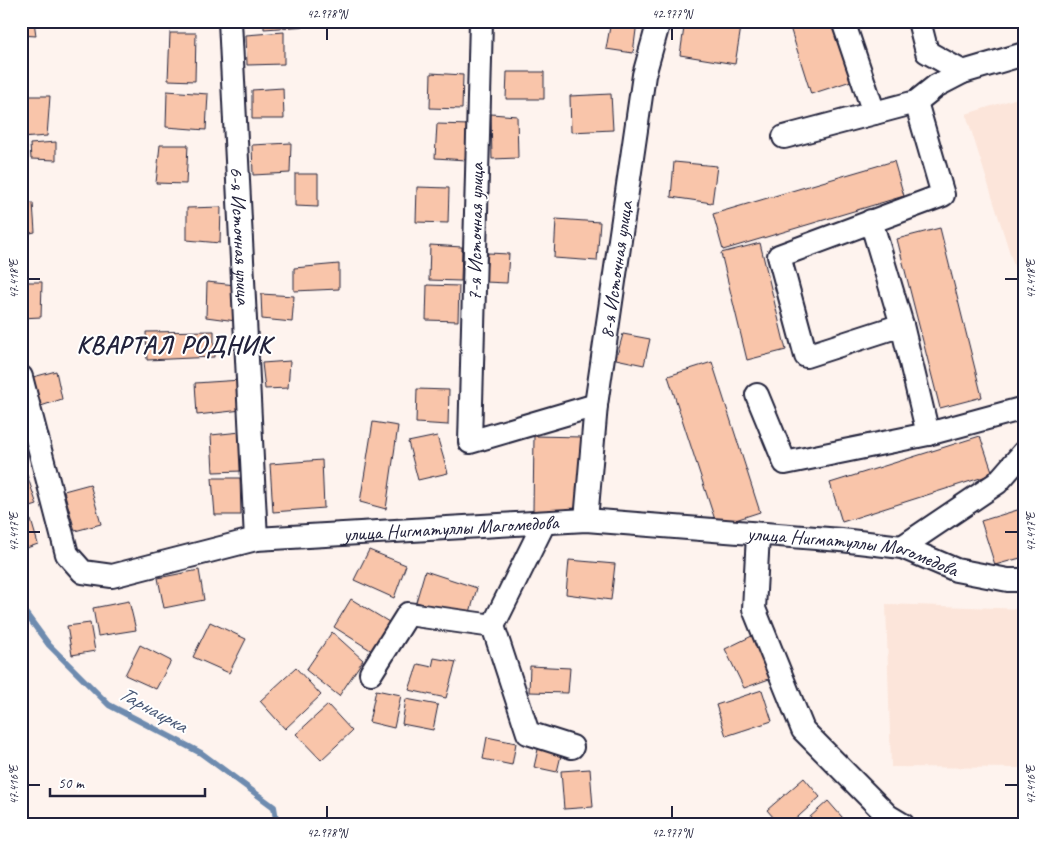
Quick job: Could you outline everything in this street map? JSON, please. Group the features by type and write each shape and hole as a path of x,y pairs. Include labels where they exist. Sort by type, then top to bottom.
{"street":[{"name":"6-я Источная улица","path":"230,21 256,539"},
{"name":"7-я Источная улица","path":"480,21 470,442 596,405"},
{"name":"8-я Источная улица","path":"586,520 596,405 644,75 659,21"},
{"path":"843,21 874,113"},
{"path":"919,21 927,52 963,72"},
{"path":"784,138 916,102 936,86 963,72 1024,54"},
{"path":"902,325 806,356 779,256 943,195 916,102"},
{"path":"871,221 902,325 928,434"},
{"name":"улица Нигматуллы Магомедова","path":"21,377 67,554 83,572 112,576 256,539 586,520 758,535 841,540 902,547 956,570 1008,580 1024,580"},
{"path":"757,395 786,463 928,434 1024,408"},
{"path":"902,547 997,483 1024,452"},
{"path":"544,523 493,626 528,733 572,746"},
{"path":"758,535 754,610 803,730 888,816 904,825"},
{"path":"371,673 408,614 493,626"}],"shaded area":[{"path":"1024,96 1024,298 966,114"},
{"path":"886,604 1024,609 1024,768 891,767"}],"building":[{"path":"21,21 34,21 36,36 21,35"},
{"path":"264,21 307,21 308,26 264,29"},
{"path":"505,21 545,21 545,24"},
{"path":"611,21 637,22 633,53 606,49"},
{"path":"685,21 742,21 735,64 680,55"},
{"path":"788,21 832,21 851,81 811,94"},
{"path":"284,32 284,64 247,65 246,35"},
{"path":"170,33 196,33 195,81 168,80"},
{"path":"507,72 544,72 544,99 506,99"},
{"path":"431,73 463,75 462,109 430,108"},
{"path":"283,88 284,119 252,119 252,90"},
{"path":"167,91 208,94 206,130 166,127"},
{"path":"611,94 613,130 571,132 570,96"},
{"path":"21,96 50,96 47,136 21,138"},
{"path":"491,114 517,116 518,158 492,159"},
{"path":"437,124 469,125 467,160 435,158"},
{"path":"56,142 56,160 31,159 30,144"},
{"path":"291,143 290,173 253,175 252,145"},
{"path":"160,145 188,145 186,184 156,183"},
{"path":"894,161 904,196 723,250 713,214"},
{"path":"674,162 717,166 712,203 671,197"},
{"path":"21,169 29,170 29,197 21,197"},
{"path":"295,174 318,174 318,207 295,206"},
{"path":"417,187 449,188 448,223 416,222"},
{"path":"33,203 35,232 21,235 21,204"},
{"path":"221,207 220,243 187,240 187,208"},
{"path":"556,219 600,222 597,261 554,258"},
{"path":"940,228 982,397 940,408 897,239"},
{"path":"760,243 786,350 747,360 721,253"},
{"path":"430,245 462,247 461,281 429,280"},
{"path":"488,253 509,254 507,283 485,282"},
{"path":"339,264 339,289 294,291 294,268"},
{"path":"21,282 42,282 41,317 21,318"},
{"path":"207,282 236,285 236,321 206,317"},
{"path":"427,285 459,286 458,321 426,320"},
{"path":"261,294 294,296 292,322 262,319"},
{"path":"214,331 214,357 147,360 146,332"},
{"path":"623,334 650,339 644,365 616,359"},
{"path":"290,361 288,388 265,389 262,363"},
{"path":"712,362 760,512 717,526 668,376"},
{"path":"56,371 62,399 41,406 33,377"},
{"path":"241,380 242,410 197,415 195,383"},
{"path":"417,389 449,390 448,425 416,423"},
{"path":"373,422 398,426 386,509 360,502"},
{"path":"241,432 242,471 213,472 211,435"},
{"path":"437,436 448,473 418,480 408,442"},
{"path":"534,436 582,437 577,511 533,511"},
{"path":"980,436 993,474 842,522 830,483"},
{"path":"322,460 324,508 273,512 270,464"},
{"path":"26,472 37,505 21,510 21,474"},
{"path":"212,478 240,478 241,515 215,515"},
{"path":"90,484 101,524 75,531 64,491"},
{"path":"1024,508 1024,557 995,565 981,521"},
{"path":"31,520 38,544 21,550 21,522"},
{"path":"369,550 406,565 394,598 354,580"},
{"path":"569,560 615,564 611,600 566,594"},
{"path":"199,570 204,600 164,608 158,578"},
{"path":"425,571 477,588 469,616 416,602"},
{"path":"351,599 389,622 372,651 334,627"},
{"path":"129,601 136,630 98,636 93,608"},
{"path":"210,622 246,639 229,673 193,657"},
{"path":"90,623 95,651 72,655 67,626"},
{"path":"332,632 363,660 339,696 306,670"},
{"path":"756,634 772,678 744,688 725,649"},
{"path":"140,645 171,661 156,689 125,675"},
{"path":"434,658 456,662 446,698 409,690 418,664 432,667"},
{"path":"530,666 570,668 568,693 529,692"},
{"path":"296,668 321,695 285,729 260,701"},
{"path":"376,690 401,695 394,728 369,722"},
{"path":"762,690 772,721 726,736 716,705"},
{"path":"406,699 438,705 433,730 402,724"},
{"path":"328,705 352,731 321,760 296,734"},
{"path":"487,737 516,743 512,765 483,759"},
{"path":"539,745 562,751 557,772 534,767"},
{"path":"590,769 593,807 564,809 561,771"},
{"path":"804,778 820,797 789,825 780,825 767,810"},
{"path":"828,801 849,825 801,825"}],"waterway":[{"name":"Тарнаирка","path":"21,607 49,645 109,705 201,753 274,807 277,825"},
{"name":"Тарнаирка","path":"706,825 707,822 718,825"}],"district":[{"name":"КВАРТАЛ РОДНИК","path":"174,344"}]}
